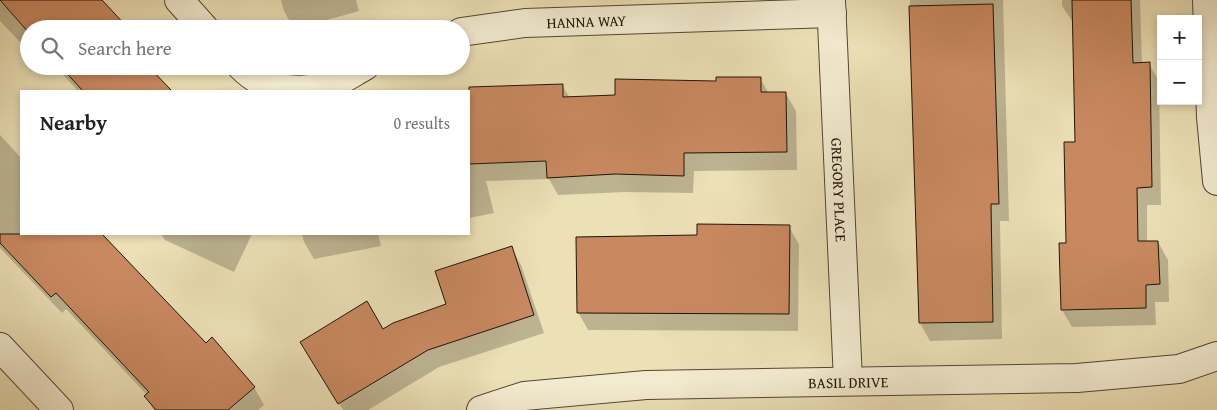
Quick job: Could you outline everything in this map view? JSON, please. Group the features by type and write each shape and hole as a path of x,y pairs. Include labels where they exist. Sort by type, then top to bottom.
{"street":[{"path":"179,0 197,20"},
{"path":"1206,0 1211,117 1217,181"},
{"name":"HANNA WAY","path":"470,31 525,23 832,6"},
{"name":"GREGORY PLACE","path":"832,6 848,381"},
{"path":"249,75 252,78 281,90 324,87 347,75"},
{"path":"0,347 59,410"},
{"name":"BASIL DRIVE","path":"481,410 524,396 646,384 1077,378 1179,369 1217,356"}],"building":[{"path":"0,0 102,0 121,20 20,20 20,23"},
{"path":"1072,0 1131,0 1133,63 1150,62 1152,187 1137,188 1138,241 1158,241 1160,284 1146,285 1146,308 1061,310 1059,243 1066,243 1064,142 1075,142"},
{"path":"993,4 999,204 991,204 993,322 919,323 909,6"},
{"path":"68,75 157,75 171,90 82,90"},
{"path":"716,77 761,77 761,92 786,92 787,152 684,153 684,176 615,174 547,178 546,161 470,164 469,87 563,84 563,97 615,95 615,79 716,81"},
{"path":"697,224 790,225 789,314 577,313 576,237 697,235"},
{"path":"0,234 103,235 206,343 212,337 255,387 228,410 156,410 144,396 149,392 56,293 51,297 0,243"},
{"path":"512,246 534,315 428,350 338,404 300,342 367,301 383,329 393,323 446,304 435,271"}]}
